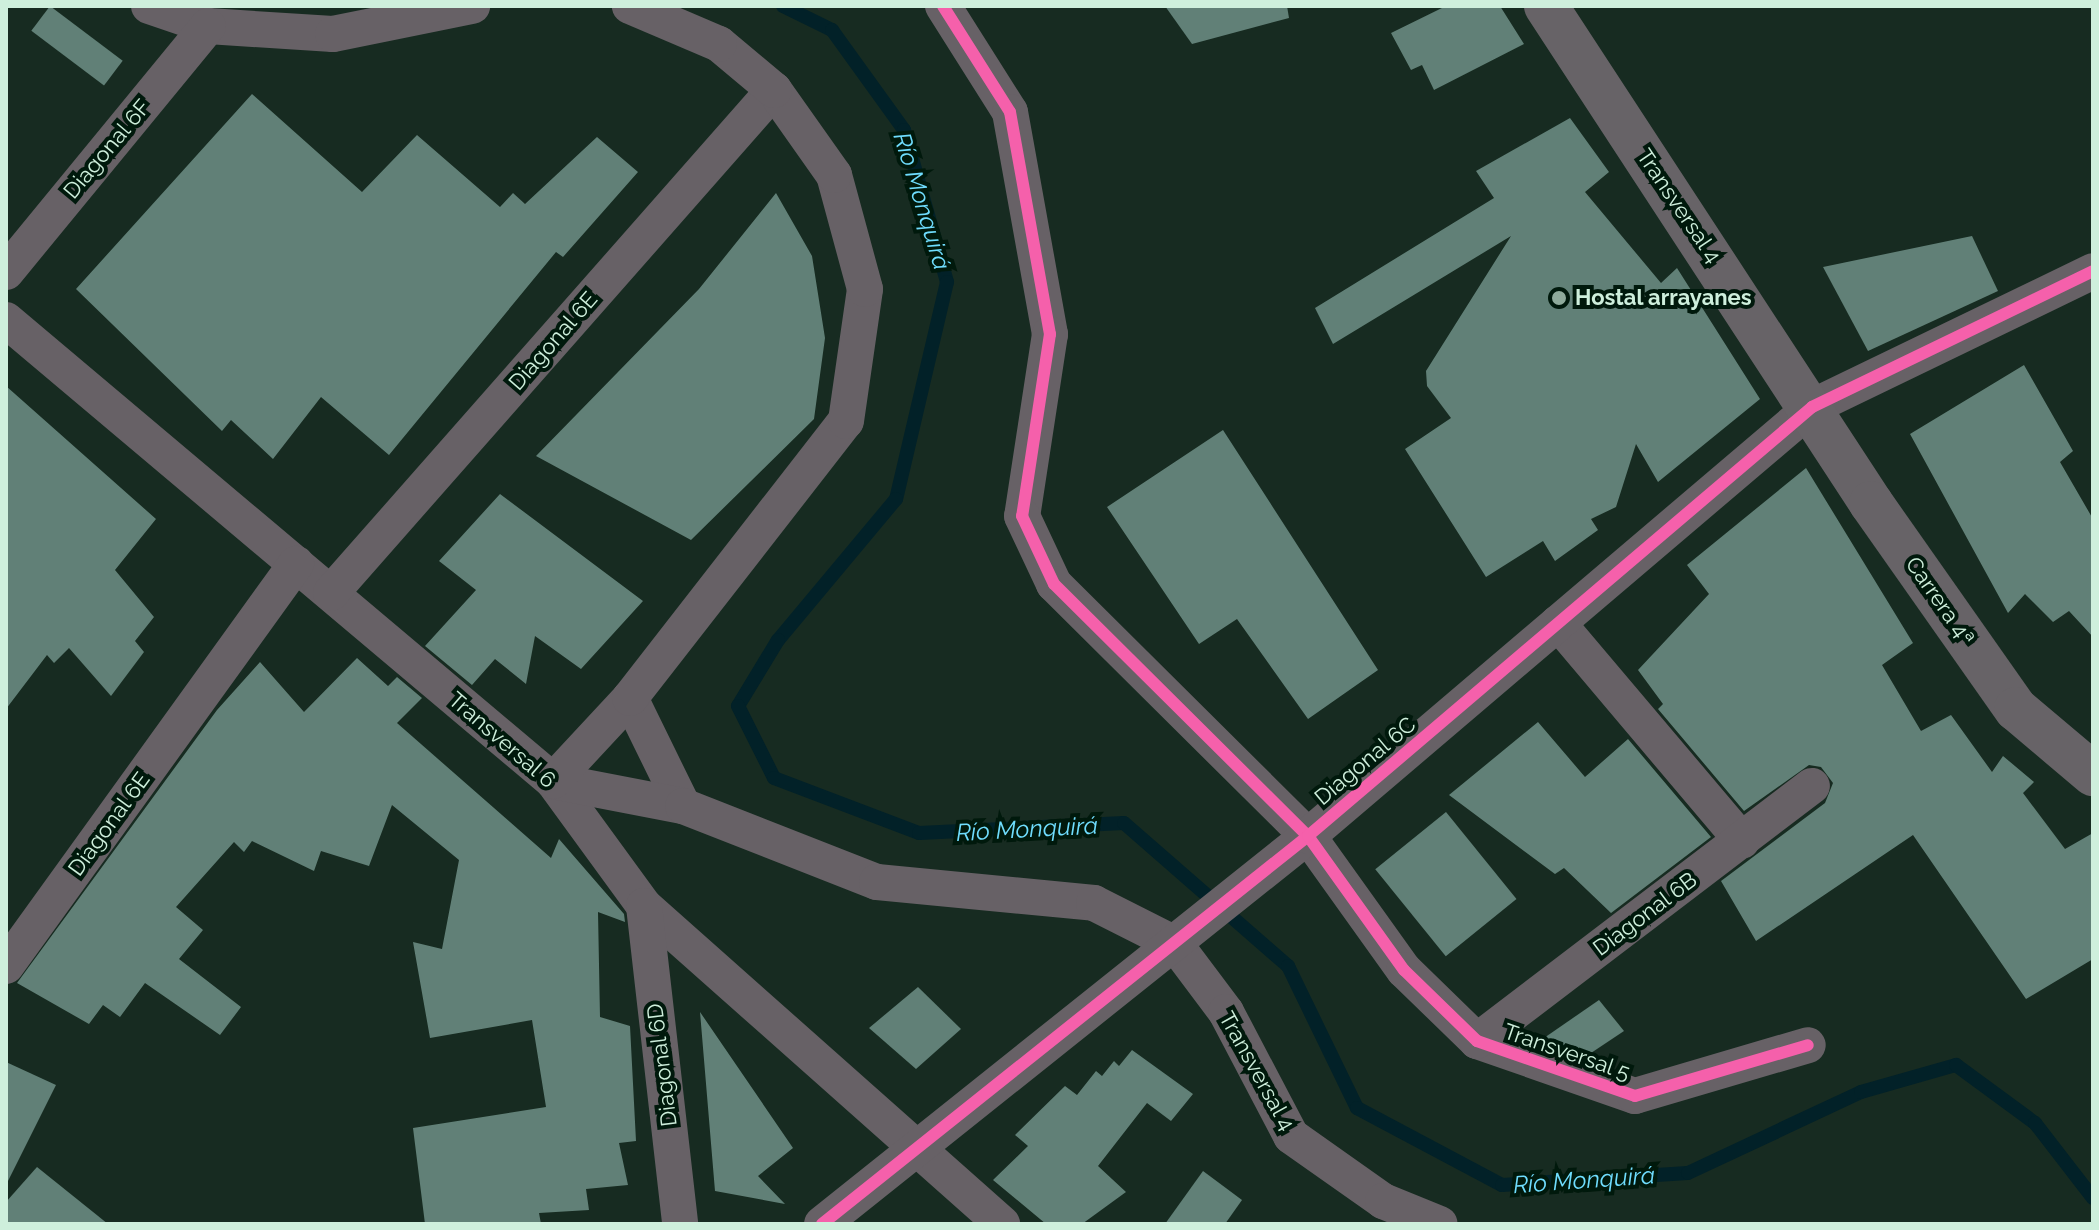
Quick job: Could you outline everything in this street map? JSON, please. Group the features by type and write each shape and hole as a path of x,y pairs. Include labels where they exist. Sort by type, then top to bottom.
{"street":[{"path":"149,6 208,26 333,34 472,6"},
{"path":"553,781 630,698 846,421 865,289 834,175 774,90 719,44 630,6"},
{"name":"Transversal 5","path":"943,6 1010,112 1050,334 1022,516 1054,584 1308,836 1404,970 1477,1041 1635,1096 1808,1045"},
{"name":"Transversal 4","path":"1546,6 1812,407"},
{"name":"Diagonal 6F","path":"6,272 208,26"},
{"name":"Diagonal 6E","path":"331,593 774,90"},
{"name":"Diagonal 6C","path":"822,1224 919,1150 1308,836 1812,407 2093,271"},
{"name":"Transversal 6","path":"6,320 553,781 644,906 1002,1224"},
{"name":"Carrera 4ª","path":"1812,407 2016,709 2093,774"},
{"name":"Diagonal 6E","path":"6,966 296,564"},
{"path":"1558,623 1742,841"},
{"path":"630,698 683,806"},
{"path":"553,781 683,806 877,882 1094,903 1175,944"},
{"name":"Diagonal 6B","path":"1477,1041 1812,786"},
{"name":"Diagonal 6D","path":"644,906 680,1224"},
{"name":"Transversal 4","path":"1175,944 1226,1012 1291,1136 1383,1201 1440,1224"}],"building":[{"path":"50,6 123,61 104,86 31,31"},
{"path":"1165,6 1287,6 1289,18 1192,44"},
{"path":"1446,6 1500,6 1524,44 1434,90 1422,65 1411,70 1391,33"},
{"path":"252,94 362,192 417,135 500,207 513,193 525,204 597,137 638,172 563,257 556,252 389,455 321,397 273,459 231,420 222,431 76,289"},
{"path":"1570,118 1609,172 1585,192 1661,283 1677,268 1760,399 1658,482 1636,444 1616,507 1591,519 1598,530 1555,561 1543,541 1486,577 1405,449 1451,418 1427,386 1426,371 1511,236 1333,344 1315,308 1494,198 1476,171"},
{"path":"776,193 812,256 825,338 814,419 691,540 536,456 699,289"},
{"path":"1972,236 1998,291 1868,351 1823,267"},
{"path":"2024,365 2073,451 2060,462 2093,519 2093,637 2069,611 2053,622 2025,594 2008,613 1910,434"},
{"path":"6,386 156,519 115,570 154,617 135,641 144,652 111,696 69,648 54,663 47,655 6,709"},
{"path":"1223,430 1378,670 1308,719 1237,619 1199,644 1107,507"},
{"path":"1806,468 1913,643 1882,665 1921,731 1951,715 1992,772 2003,756 2034,782 2023,793 2065,849 2093,833 2093,959 2026,999 1913,835 1756,941 1721,881 1825,803 1833,783 1821,767 1809,765 1744,811 1658,709 1663,704 1638,670 1709,594 1687,565"},
{"path":"500,494 643,601 581,669 535,636 526,684 495,659 472,685 425,646 476,590 439,561"},
{"path":"357,658 388,686 397,677 422,698 397,723 551,858 559,839 624,914 625,922 598,912 600,1017 630,1026 636,1141 619,1143 628,1185 586,1189 589,1210 539,1213 541,1224 425,1224 413,1128 546,1107 532,1020 430,1038 413,942 442,949 459,860 392,805 369,866 321,851 314,871 252,841 244,852 234,842 176,907 203,930 179,959 241,1007 220,1035 145,983 120,1017 103,1005 89,1024 17,983 217,710 260,662 304,712"},
{"path":"1538,722 1585,777 1628,739 1711,837 1611,913 1564,868 1555,874 1449,795"},
{"path":"1446,812 1516,899 1446,956 1375,869"},
{"path":"918,987 961,1029 916,1069 869,1028"},
{"path":"1599,1000 1624,1031 1588,1055 1544,1038"},
{"path":"700,1012 793,1148 758,1176 785,1204 715,1191"},
{"path":"1132,1050 1193,1094 1171,1121 1147,1103 1098,1166 1126,1192 1082,1224 1046,1224 993,1180 1028,1146 1015,1135 1065,1086 1077,1095 1096,1071 1102,1076 1114,1061 1119,1066"},
{"path":"6,1062 56,1085 6,1185"},
{"path":"37,1167 108,1224 6,1224 6,1202"},
{"path":"1203,1171 1242,1200 1225,1224 1165,1224"}],"waterway":[{"name":"Río Monquirá","path":"783,6 832,30 904,130 947,282 896,499 778,640 738,706 774,778 919,833 1124,823 1288,966 1357,1108 1502,1185 1688,1173 1861,1092 1956,1065 2035,1123 2093,1198"}],"cycle path":[{"path":"943,6 1010,112 1050,334 1022,516 1054,584 1308,836 1404,970 1477,1041 1635,1096 1808,1045"},
{"path":"822,1224 1308,836 1812,407 2093,271"}],"place":[{"name":"Hostal arrayanes","path":"1559,298"}]}
